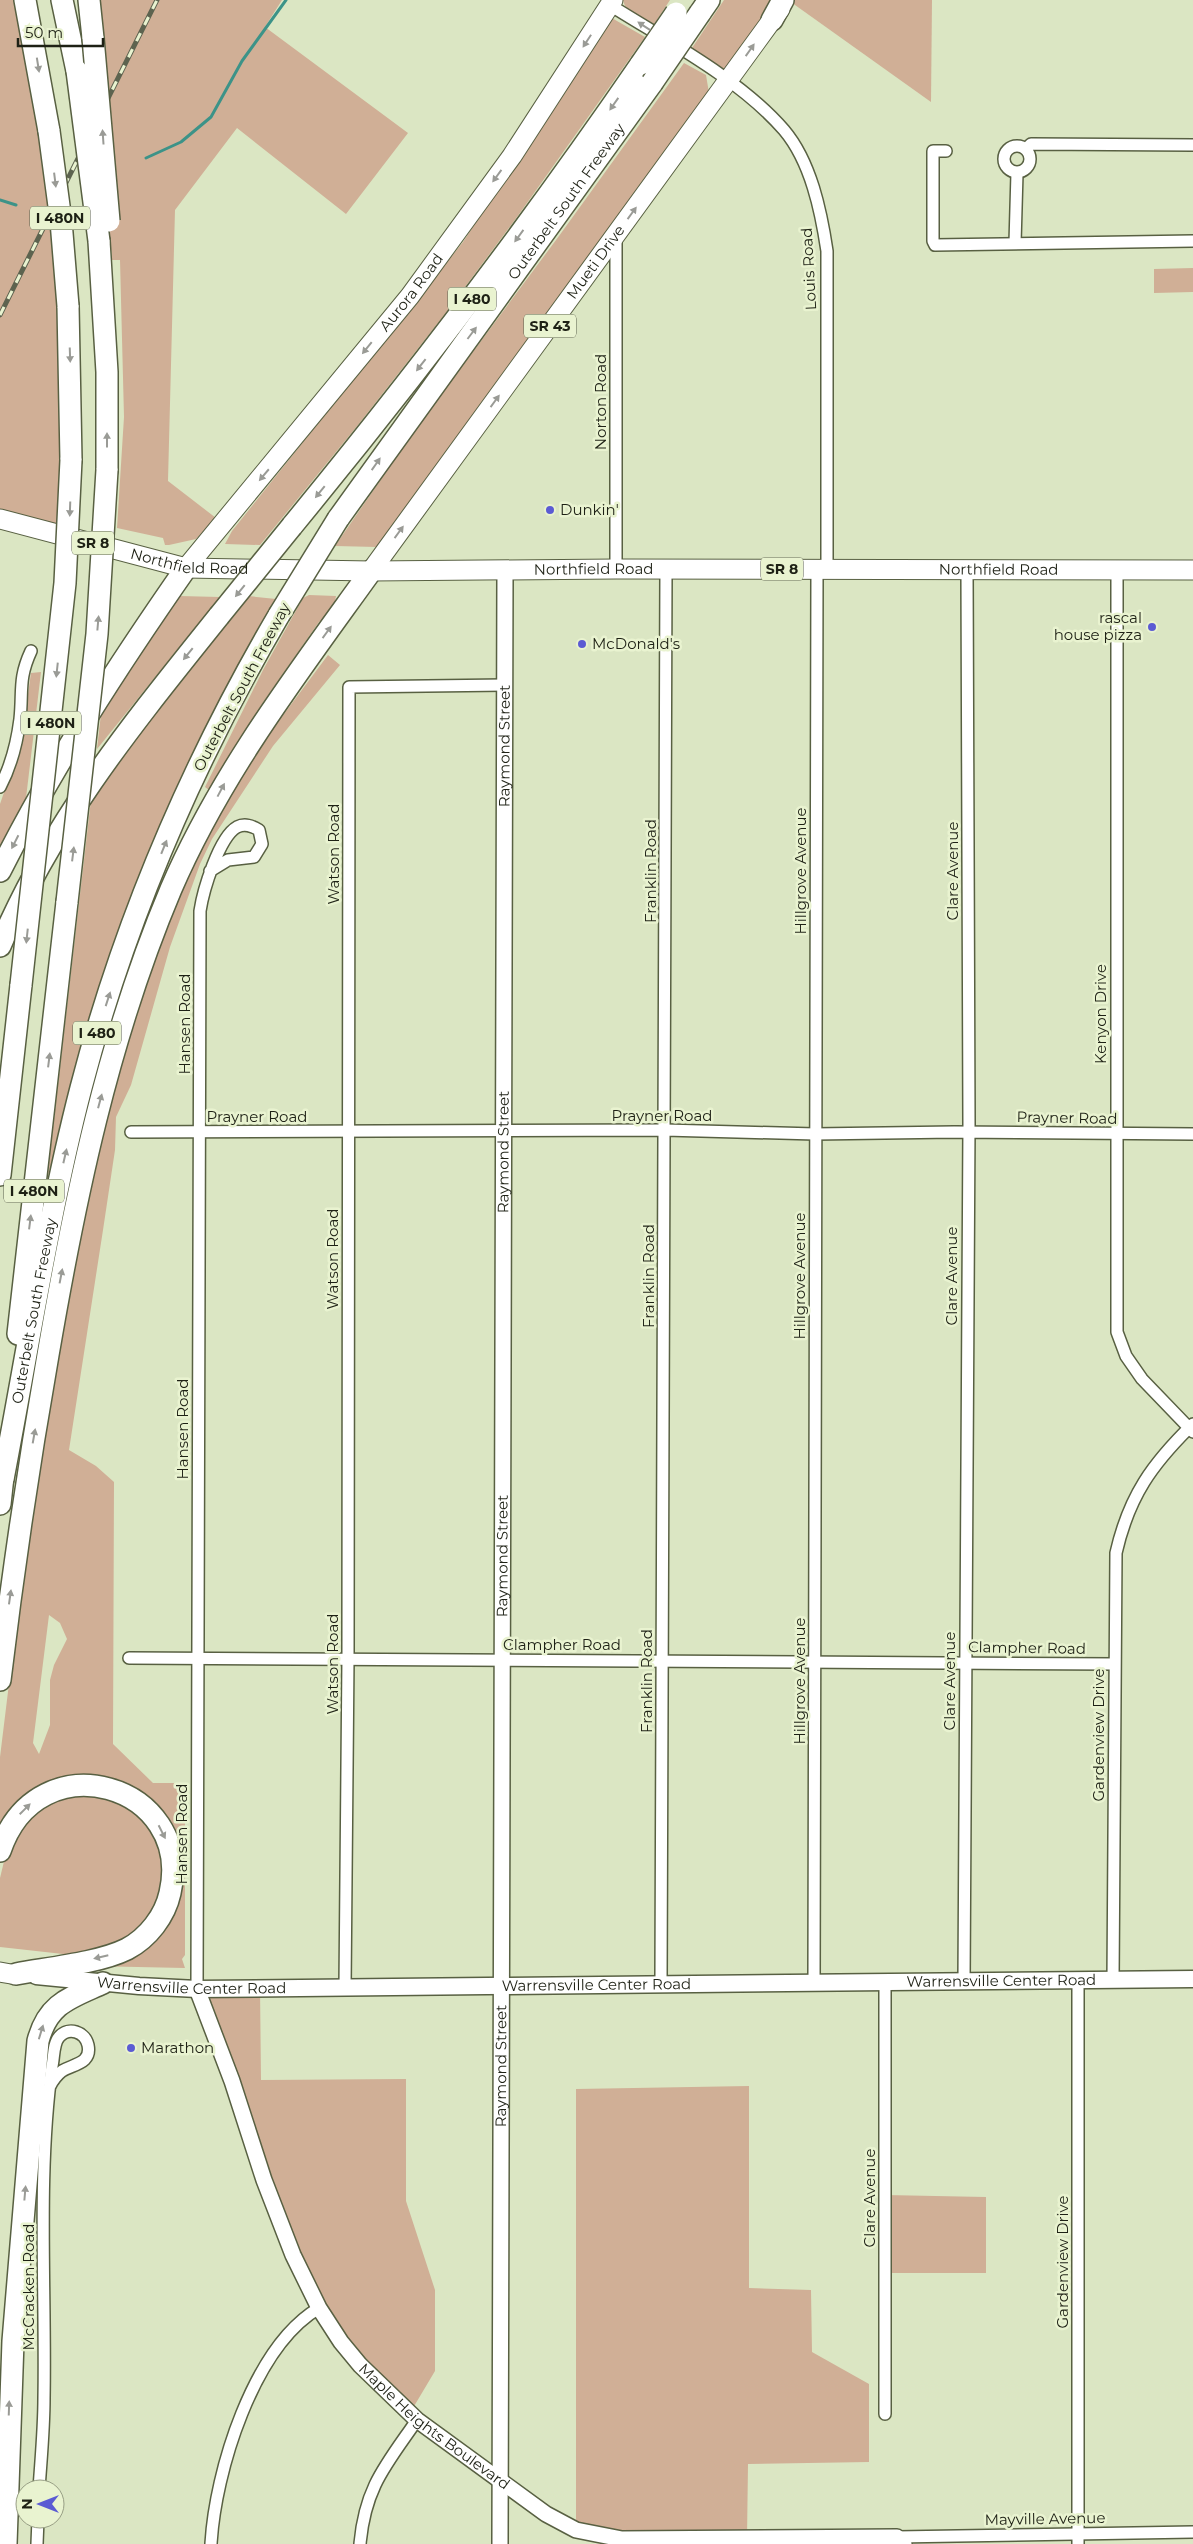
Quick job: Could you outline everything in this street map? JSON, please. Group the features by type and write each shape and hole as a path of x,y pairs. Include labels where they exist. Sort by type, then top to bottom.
{"highway":[{"name":"I 480N","path":"0,1175 66,583 71,460 68,306 61,221 49,131 25,0"},
{"name":"I 480N","path":"62,0 77,71 89,151 99,241 104,313"},
{"path":"89,0 94,38 112,260 104,313"},
{"path":"772,20 785,0"},
{"name":"Outerbelt South Freeway","path":"0,946 31,879 77,801 133,723 391,404 482,285 641,64 692,6"},
{"name":"Outerbelt South Freeway","path":"3,1479 66,1152 83,1080 113,984 141,905 188,790 244,677 338,518 652,84 692,6"},
{"name":"Outerbelt South Freeway","path":"0,1504 96,650 107,470 104,313"},
{"path":"0,871 45,786 108,680 186,568"},
{"path":"0,1680 32,1444 74,1206 102,1093 144,958 171,888 229,775 260,725 371,572"},
{"path":"0,1850 9,1829 18,1816 40,1797 63,1787 96,1786 123,1793 152,1815 168,1846 172,1863 172,1885 168,1900 155,1924 138,1942 113,1954 9,1973"},
{"path":"6,2544 13,2341 38,2041 42,2028 52,2010 62,2002 102,1982"}],"main road":[{"name":"Aurora Road","path":"186,568 410,296 512,156 612,2"},
{"name":"Mueti Drive","path":"371,572 772,20"},
{"name":"Northfield Road","path":"0,519 186,568 371,572 616,569 1193,570"},
{"name":"Warrensville Center Road","path":"9,1973 197,1989 661,1983 964,1983 1193,1980"}],"street":[{"name":"Louis Road","path":"612,2 729,81 751,98 785,131 802,162 820,207 827,251 822,569"},
{"path":"1026,149 1031,144 1193,145"},
{"path":"1018,145 1029,153 1029,165 1023,171 1016,173 1008,169 1003,157 1010,147 1018,145"},
{"path":"946,151 933,151 933,241 935,245 1193,241"},
{"path":"1015,243 1016,173"},
{"name":"Norton Road","path":"616,235 616,569"},
{"name":"Franklin Road","path":"661,1983 666,569"},
{"name":"Hillgrove Avenue","path":"814,1983 815,1134 822,569"},
{"name":"Kenyon Drive","path":"1117,569 1117,1332 1126,1356 1142,1379 1192,1428"},
{"name":"Raymond Street","path":"500,2544 505,570"},
{"name":"Clare Avenue","path":"964,1983 964,1662 968,1132 967,570"},
{"path":"0,786 7,774 15,746 20,719 22,670 31,651"},
{"name":"Watson Road","path":"345,1987 348,1658 349,687 505,685"},
{"name":"Hansen Road","path":"197,1989 200,911 202,895 210,871 229,835 236,828 244,825 259,830 262,844 254,856 228,860 210,871"},
{"name":"Prayner Road","path":"132,1132 665,1130 815,1134 968,1132 1193,1134"},
{"name":"Gardenview Drive","path":"1113,1981 1114,1572 1121,1530 1136,1493 1162,1454 1192,1428"},
{"name":"Clampher Road","path":"129,1658 1114,1664"},
{"name":"Gardenview Drive","path":"1078,1981 1078,2538"},
{"name":"Clare Avenue","path":"886,1982 886,2414"},
{"name":"Maple Heights Boulevard","path":"197,1989 232,2082 264,2180 293,2255 319,2308 341,2342 360,2365 417,2420 546,2514 576,2530 622,2539 651,2542 901,2540"},
{"name":"McCracken Road","path":"40,2479 44,2400 44,2182 50,2086 55,2046 58,2038 65,2033 73,2031 80,2034 87,2041 89,2050 86,2058 80,2064 61,2072 50,2086"},
{"path":"211,2544 213,2514 222,2472 252,2388 281,2345 308,2315 319,2308"},
{"path":"360,2544 362,2521 371,2489 417,2420"},
{"path":"37,2544 38,2529"},
{"name":"Mayville Avenue","path":"901,2540 1078,2538 1193,2532"}],"shaded area":[{"path":"0,0 25,0 49,131 73,538 0,519"},
{"path":"89,0 282,0 265,27 408,133 346,214 237,128 175,210 168,481 216,518 196,539 169,545 165,545 163,538 117,528 124,417 120,260 112,260"},
{"path":"623,0 670,0 653,26 627,9"},
{"path":"724,0 775,0 733,64 723,69 692,48"},
{"path":"788,0 932,0 931,102"},
{"path":"610,17 645,37 517,217 445,314 260,545 225,544 232,531 463,242"},
{"path":"684,63 706,75 709,93 377,547 335,546 417,427 559,236"},
{"path":"1193,268 1193,292 1154,293 1154,269"},
{"path":"309,595 336,596 333,612 319,622 264,701 209,790 205,787 263,670 303,598"},
{"path":"179,596 220,597 97,749 102,705"},
{"path":"248,596 276,599 215,712 83,1051 47,1179 92,791"},
{"path":"328,655 340,665 273,746 212,839 200,864 170,947 131,1085 116,1117 115,1150 69,1450 96,1466 114,1482 113,1744 153,1783 185,1783 185,1955 182,1959 185,1968 90,1966 174,1899 146,1798 131,1786 108,1777 80,1777 0,1829 0,1757 27,1537 87,1192 138,1002 182,888 219,813 275,726","holes":["49,1615 60,1623 67,1639 54,1665 50,1680 50,1725 39,1754 33,1743"]},
{"path":"41,672 24,815 0,852 0,804 21,743 31,673"},
{"path":"80,1793 110,1796 131,1808 150,1826 161,1848 161,1897 151,1919 124,1945 72,1955 0,1947 0,1878 8,1845 43,1804"},
{"path":"260,1988 261,2080 406,2079 406,2201 435,2290 435,2371 410,2413 319,2308 197,1989"},
{"path":"749,2086 749,2288 811,2290 812,2352 869,2384 869,2462 748,2464 747,2538 576,2530 576,2089"},
{"path":"885,2195 986,2197 986,2273 885,2273"}],"waterway":[{"path":"146,158 181,142 211,117 242,61 286,0"},
{"path":"0,200 16,205"}],"railway":[{"path":"0,315 157,0"}],"place":[{"name":"Dunkin'","path":"550,510"},
{"name":"rascal house pizza","path":"1152,627"},
{"name":"McDonald's","path":"582,644"},
{"name":"Marathon","path":"131,2048"}]}
